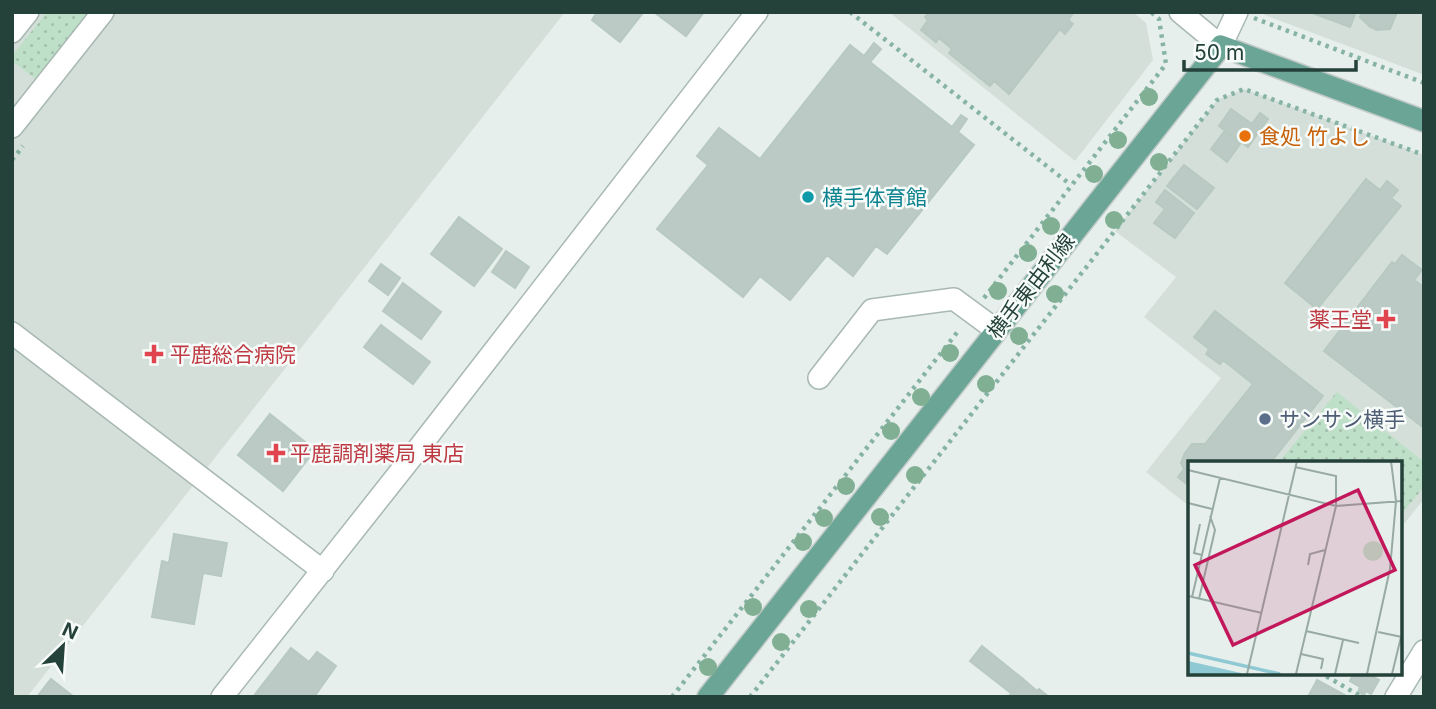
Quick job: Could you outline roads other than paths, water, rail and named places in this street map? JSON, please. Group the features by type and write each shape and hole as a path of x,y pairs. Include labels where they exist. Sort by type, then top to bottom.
{"main road":[{"path":"1221,46 1424,121"},
{"name":"横手東由利線","path":"708,697 1221,46"}],"street":[{"path":"12,32 28,12"},
{"path":"12,127 103,12"},
{"path":"222,697 757,12"},
{"path":"1180,12 1221,46 1244,14"},
{"path":"819,378 872,310 954,299 996,330"},
{"path":"12,332 323,570"},
{"path":"1404,693 1424,651"}],"place":[{"name":"食処 竹よし","path":"1245,136"},
{"name":"横手体育館","path":"808,197"},
{"name":"薬王堂","path":"1386,319"},
{"name":"平鹿総合病院","path":"154,354"},
{"name":"サンサン横手","path":"1265,419"},
{"name":"平鹿調剤薬局 東店","path":"276,453"}]}
